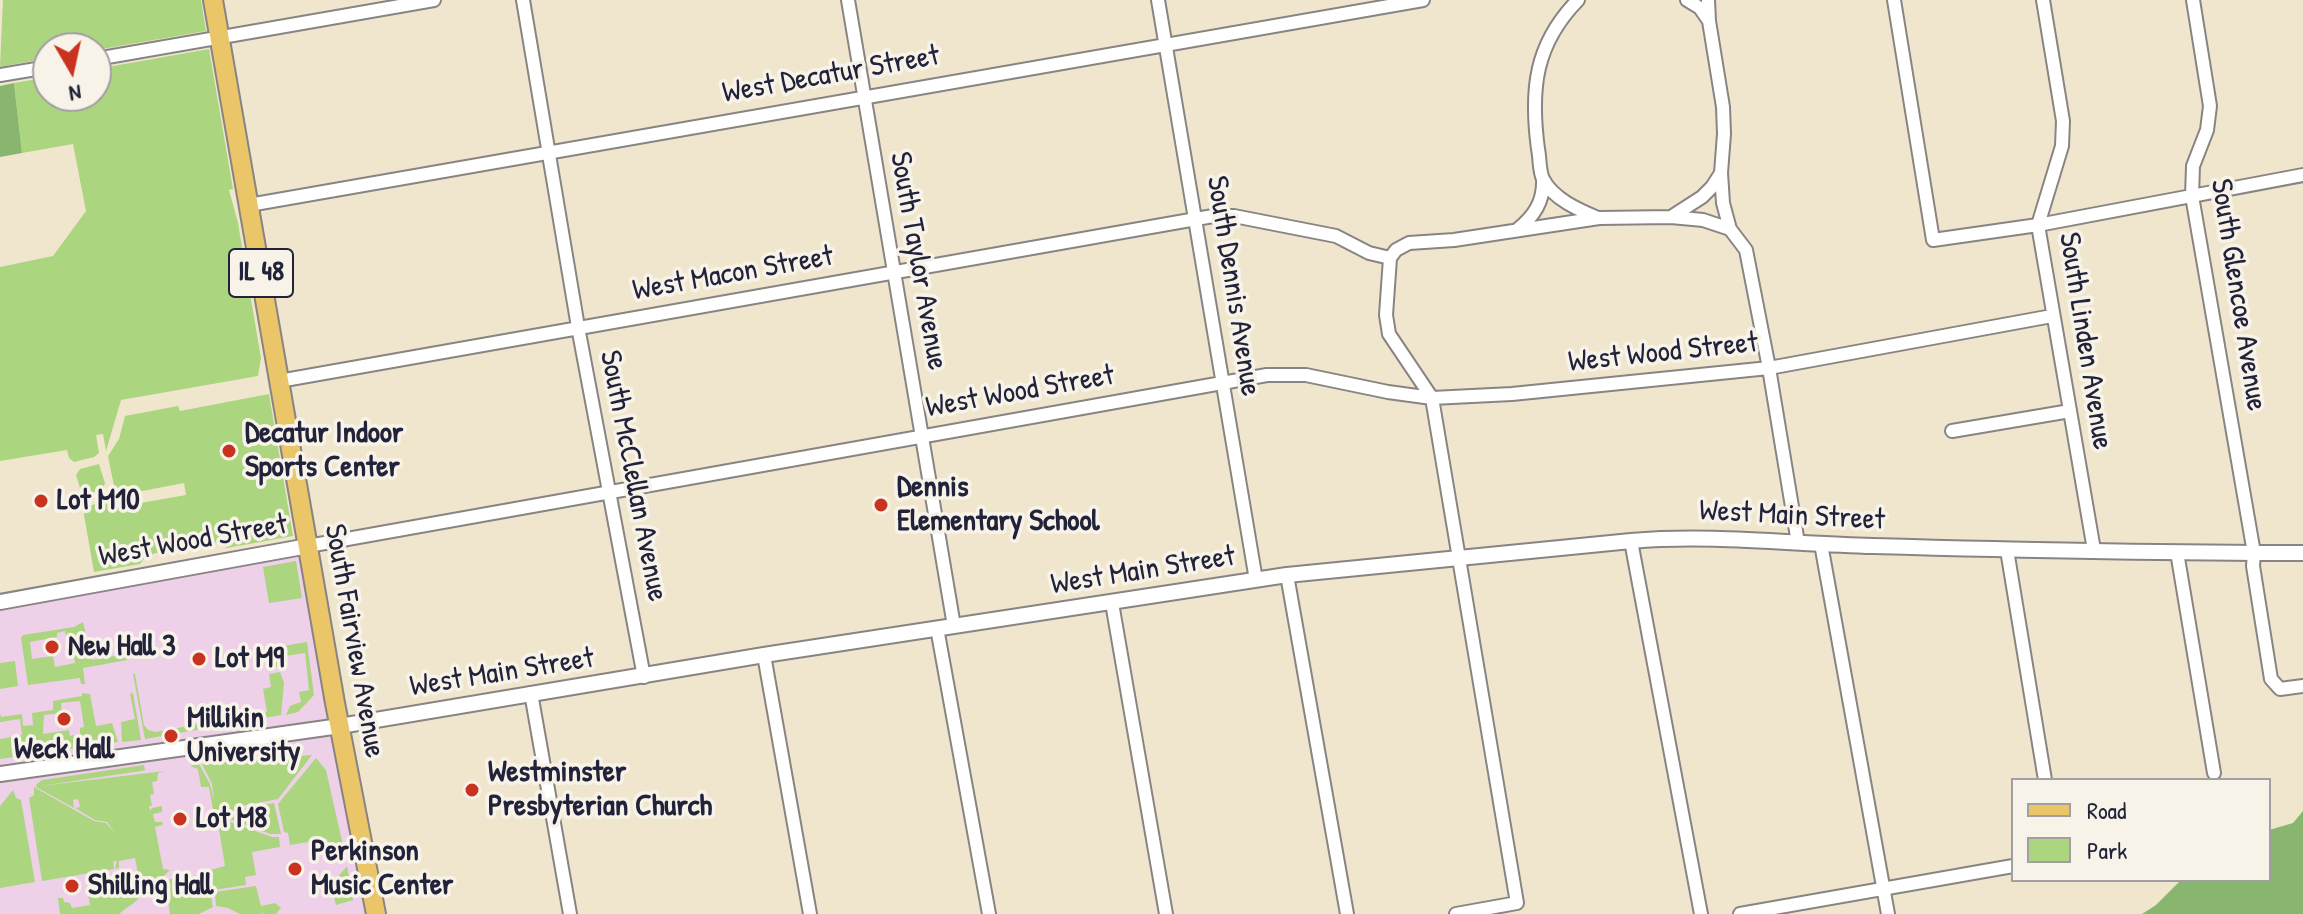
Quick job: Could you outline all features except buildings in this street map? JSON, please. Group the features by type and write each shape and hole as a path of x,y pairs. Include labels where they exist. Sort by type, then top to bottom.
{"main road":[{"name":"South Fairview Avenue","path":"213,0 340,726 376,914"}],"street":[{"path":"112,56 434,0"},
{"name":"South McClellan Avenue","path":"523,0 578,327 644,677"},
{"name":"South Taylor Avenue","path":"848,0 954,626"},
{"name":"South Dennis Avenue","path":"1158,0 1256,580"},
{"name":"West Decatur Street","path":"249,205 1423,0"},
{"path":"1517,230 1539,206 1543,191 1535,128 1541,54 1554,27 1578,0"},
{"path":"1687,0 1700,8 1709,21"},
{"path":"1708,0 1723,107 1723,203 1730,229 1746,250 1798,543"},
{"path":"1894,0 1933,240 2038,225 2303,175"},
{"name":"South Linden Avenue","path":"2043,0 2063,121 2062,146 2038,225 2094,550"},
{"name":"South Glencoe Avenue","path":"2193,0 2210,106 2207,130 2193,166 2192,196 2254,553 2253,566 2271,679 2280,689 2303,686"},
{"path":"0,75 32,70"},
{"path":"1671,217 1702,197 1721,173"},
{"path":"1543,179 1560,198 1599,218"},
{"name":"West Macon Street","path":"279,381 1196,220 1234,216 1336,236 1369,253 1390,258"},
{"path":"1456,914 1517,903 1432,398 1389,334 1386,315 1390,258 1396,250 1409,243 1454,240 1599,218 1671,217 1703,220 1730,229"},
{"name":"West Wood Street","path":"0,602 1286,373 1432,398 1512,394 1769,368 2052,316"},
{"path":"1952,431 2070,411"},
{"name":"West Main Street","path":"0,774 340,726 764,655 1287,575 1631,541 1681,537 2007,550 2303,553"},
{"path":"1631,541 1701,914"},
{"path":"1821,544 1888,914"},
{"path":"2007,550 2045,778"},
{"path":"2177,552 2214,773"},
{"path":"1287,575 1347,914"},
{"path":"1112,603 1166,914"},
{"path":"937,628 989,914"},
{"path":"764,655 810,914"},
{"path":"531,693 570,914"},
{"path":"1740,914 2011,866"}],"shaded area":[{"name":"Millikin University","path":"308,546 376,914 0,914 0,602"}],"green space":[{"path":"3,0 201,0 206,31 112,47 112,32 32,32 32,61 0,67"},
{"path":"209,49 233,189 229,190 238,223 261,358 258,376 121,400 106,451 103,434 96,435 99,453 94,457 74,462 67,450 0,461 0,267 53,256 86,211 73,144 22,153 14,83 32,80 32,112 112,112 112,66"},
{"path":"14,83 22,153 0,157 0,86"},
{"name":"Decatur Indoor Sports Center","path":"269,394 293,536 227,548 214,542 193,549 191,543 160,549 160,552 146,556 140,564 94,572 84,515 87,508 108,502 112,508 186,495 184,483 116,496 108,456 119,439 125,416 178,406 180,411"},
{"path":"99,464 105,483 103,489 92,493 81,491 76,475 80,469"},
{"path":"296,561 302,598 269,603 263,567"},
{"path":"83,622 92,660 126,654 127,660 83,668 85,684 81,684 80,678 28,685 23,635 74,627","holes":["65,631 66,636 71,636 75,663 55,667 53,656 32,659 30,642 57,637 57,633"]},
{"path":"307,642 314,695 298,712 286,715 290,706 301,702 299,692 309,690 305,653 278,657 279,666 268,668 265,649"},
{"path":"15,661 18,686 0,689 0,663"},
{"path":"280,672 284,683 281,715 145,739 133,674 144,725 155,732 267,712 263,689 271,687 269,674"},
{"path":"82,693 90,694 96,726 112,723 118,742 0,759 0,739 22,735 20,719 0,722 0,713 1,717 22,714 23,726 33,725 32,713 53,710 53,701 82,696","holes":["80,701 84,727 80,728 80,734 70,736 69,730 43,734 44,715 62,713 61,703"]},
{"path":"133,693 141,740 122,742 121,722 135,719 130,694"},
{"path":"312,755 278,799 246,805 221,817 216,814 215,821 207,823 207,818 214,816 209,787 201,787 198,769 190,766 199,764 210,784 214,800 212,784 202,764"},
{"path":"316,758 326,770 344,850 329,852 327,839 290,845 288,833 284,832 278,804"},
{"path":"144,765 145,770 141,771 40,786 165,771 158,773 157,781 152,782 154,794 150,795 152,806 149,806 150,811 162,806 162,812 153,814 155,822 163,822 155,827 163,869 170,870 119,914 60,914 58,898 70,903 72,908 90,905 88,894 123,888 125,894 128,892 125,887 140,885 135,858 119,861 119,868 115,869 117,860 113,860 114,869 42,881 29,798 34,795 34,787 94,821 106,823 115,833 107,822 95,820 75,808 80,807 78,799 73,800 74,808 36,787 37,784 42,780"},
{"path":"13,790 16,798 21,800 35,882 0,888 0,806"},
{"path":"274,803 281,834 270,834 227,818 246,808"},
{"path":"2303,811 2303,914 2142,914 2179,882 2271,882 2271,829 2293,823"},
{"path":"230,822 279,837 280,847 252,852 256,875 245,877 246,885 214,890 210,870 225,866 218,823"},
{"path":"347,866 353,900 336,905 332,890 338,889 337,878"},
{"path":"207,874 213,907 199,914 170,914 165,880"},
{"path":"256,886 261,906 275,903 281,908 276,914 263,914 262,911 262,914 240,914 216,906 215,892"}],"place":[{"name":"Decatur Indoor Sports Center","path":"229,451"},
{"name":"Lot M10","path":"41,501"},
{"name":"Dennis Elementary School","path":"881,505"},
{"name":"New Hall 3","path":"52,647"},
{"name":"Lot M9","path":"199,659"},
{"name":"Weck Hall","path":"64,719"},
{"name":"Millikin University","path":"171,736"},
{"name":"Westminster Presbyterian Church","path":"472,790"},
{"name":"Lot M8","path":"180,819"},
{"name":"Perkinson Music Center","path":"295,869"},
{"name":"Shilling Hall","path":"72,886"}]}
